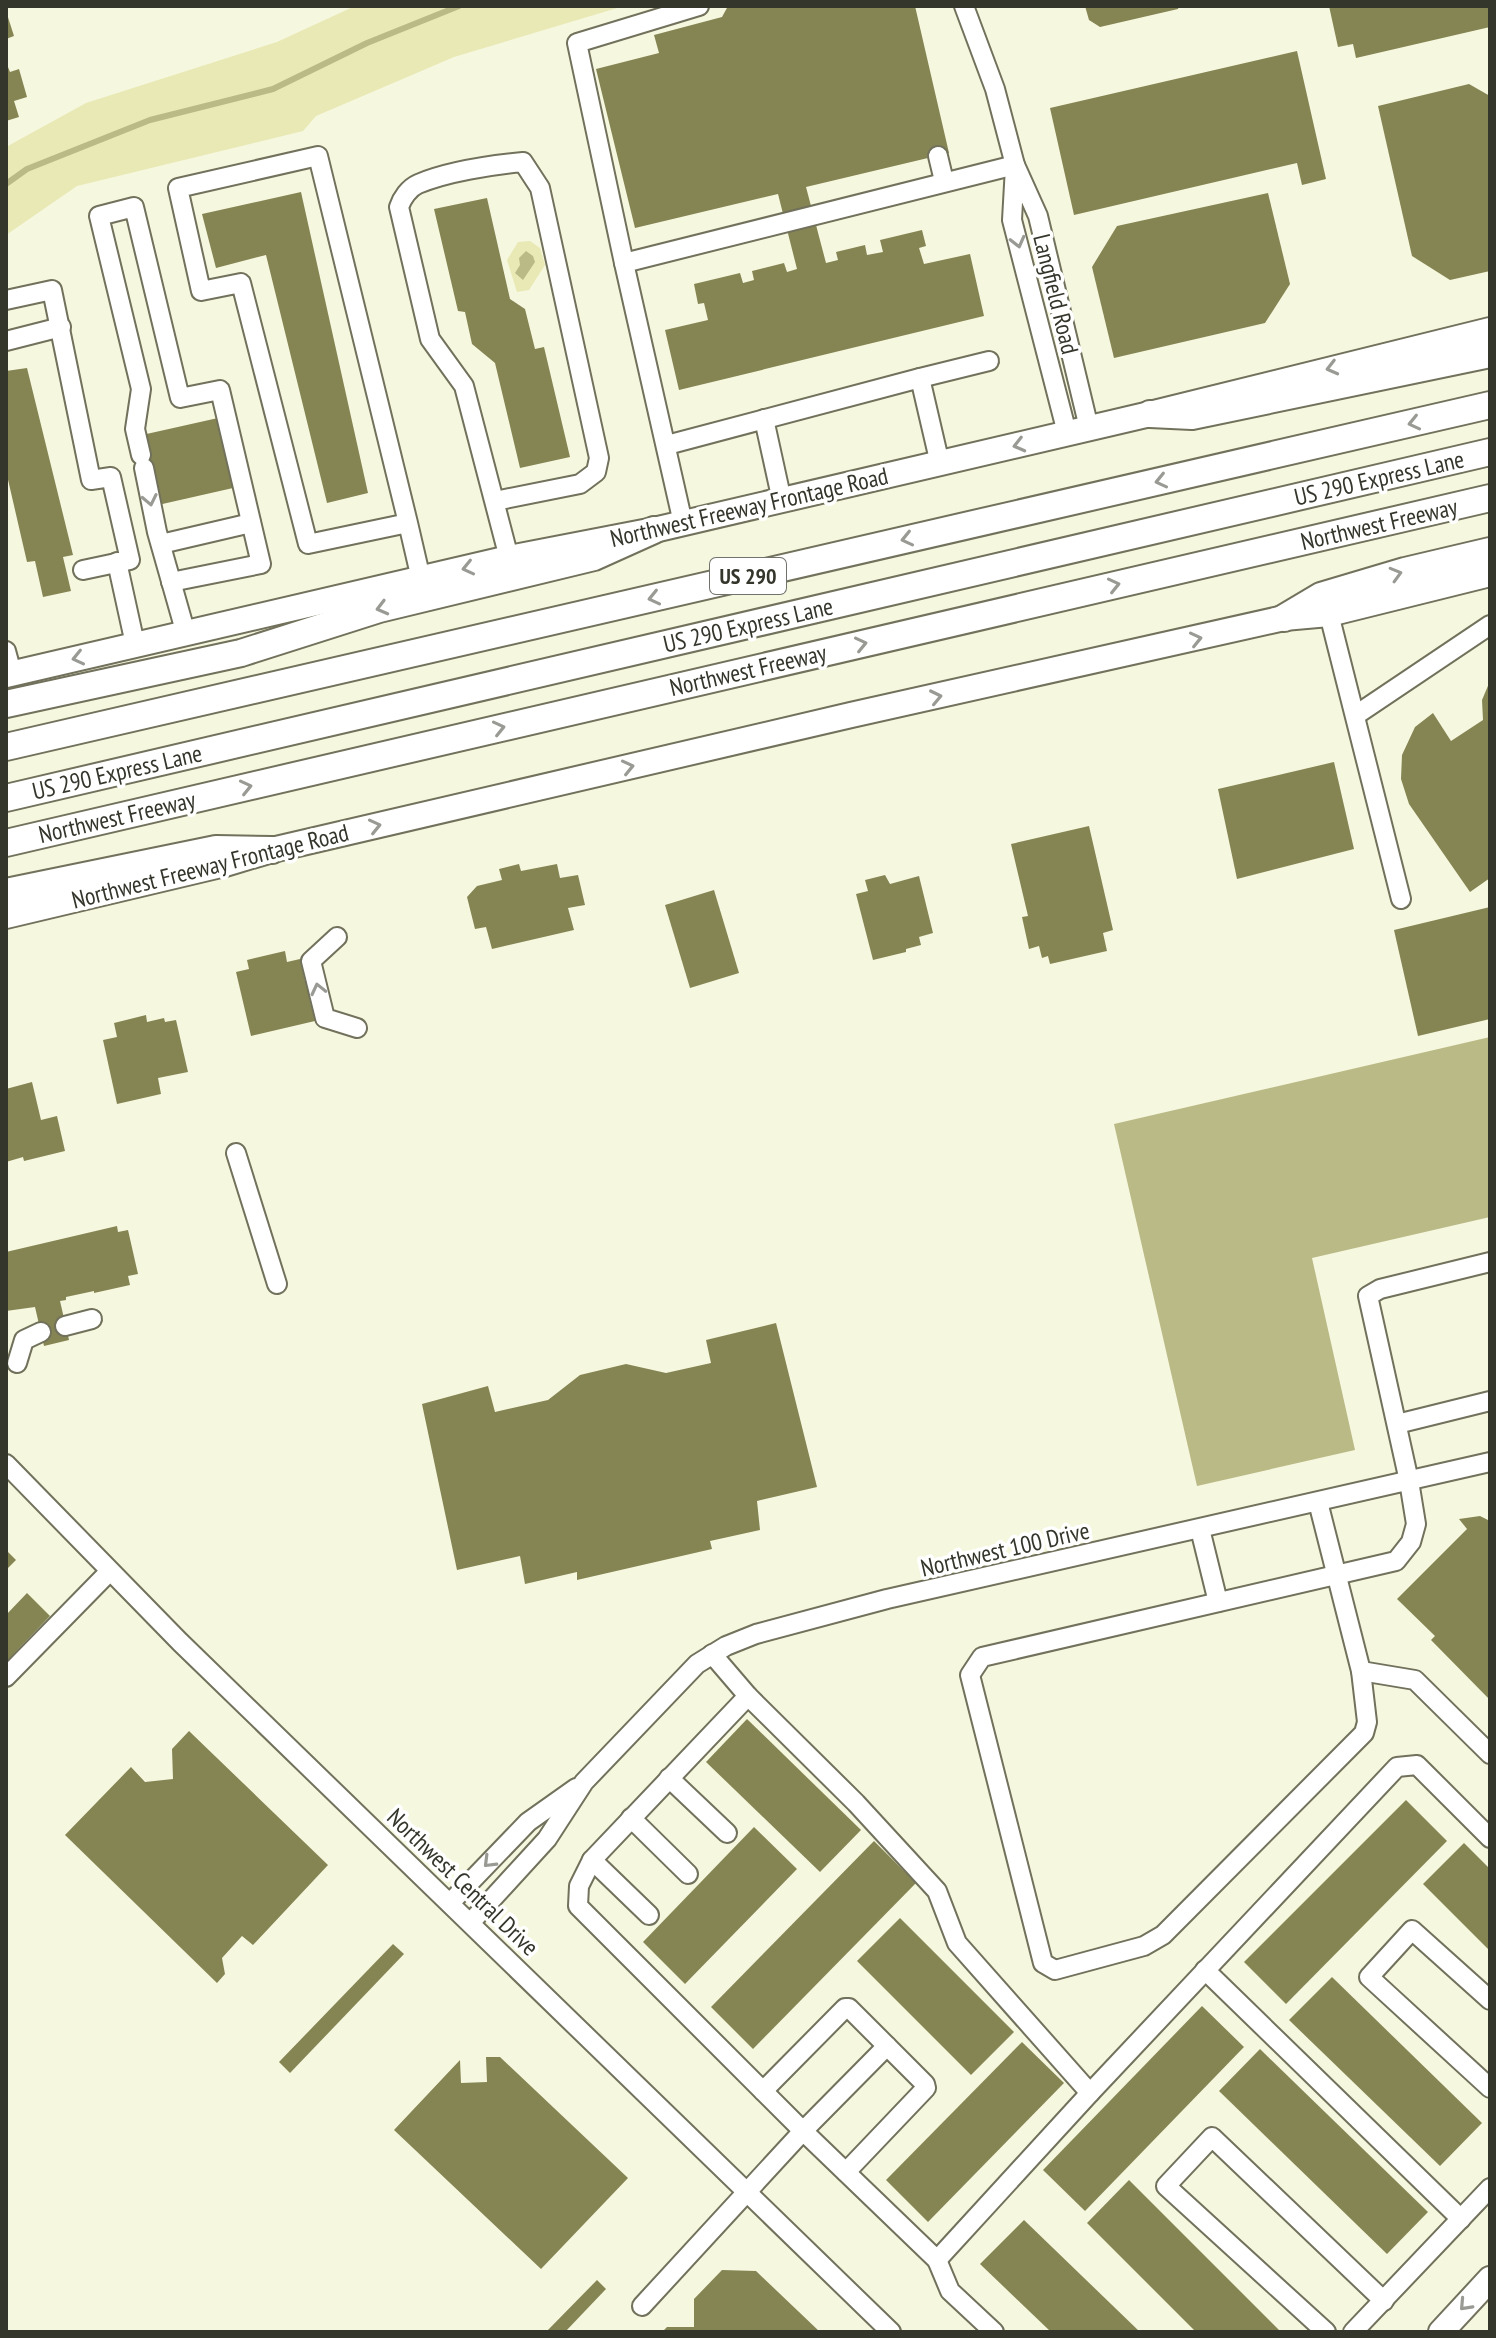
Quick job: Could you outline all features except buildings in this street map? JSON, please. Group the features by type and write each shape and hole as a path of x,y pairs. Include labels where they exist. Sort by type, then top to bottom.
{"highway":[{"path":"1150,414 1192,416 1490,354"},
{"name":"US 290","path":"6,747 1490,405"},
{"name":"US 290 Express Lane","path":"6,798 1490,452"},
{"name":"Northwest Freeway","path":"6,843 1490,498"},
{"path":"6,704 241,653 379,609 594,557 654,530"},
{"path":"1284,618 1321,596 1405,571 1490,551"},
{"path":"6,892 216,849 272,850"}],"main road":[{"name":"Northwest Freeway Frontage Road","path":"8,666 186,634 509,558 782,501 1490,330"},
{"name":"Northwest Freeway Frontage Road","path":"6,916 272,850 837,718 1284,618 1329,614 1490,574"},
{"path":"1441,2332 1490,2279"}],"street":[{"path":"683,523 577,43 699,6"},
{"name":"Langfield Road","path":"964,6 995,89 1015,165 1038,216 1078,430"},
{"path":"408,523 308,544 241,283 201,291 178,188 318,156 408,523 421,579"},
{"path":"938,156 944,181"},
{"path":"495,501 580,484 596,472 599,458 540,188 523,162 492,165 416,184 402,198 399,207 430,339 464,386 509,558"},
{"path":"624,263 1015,165"},
{"path":"171,582 261,564 220,390 180,398 134,207 99,216 141,389 135,429 159,538 171,582 186,634"},
{"path":"6,300 52,290 91,480 111,477 130,560 83,570"},
{"path":"6,341 61,327"},
{"path":"667,445 989,361"},
{"path":"920,378 940,464"},
{"path":"764,419 782,501"},
{"path":"159,538 251,523"},
{"path":"117,562 135,644"},
{"path":"1329,614 1401,899"},
{"path":"1356,715 1490,625"},
{"path":"337,937 311,961 325,1018 357,1028"},
{"path":"236,1153 277,1284"},
{"path":"1318,1502 1336,1575 1361,1671 1367,1722 1364,1733 1163,1935 1144,1946 1055,1970 1043,1963 970,1675 982,1657 1218,1602 1336,1575 1396,1561 1411,1542 1416,1524 1368,1296 1380,1289 1490,1262"},
{"path":"65,1326 92,1319"},
{"path":"17,1363 24,1340 41,1332"},
{"path":"1397,1424 1490,1401"},
{"name":"Northwest 100 Drive","path":"471,1922 547,1839 584,1782 684,1677 712,1654 756,1634 887,1599 1490,1462"},
{"name":"Northwest Central Drive","path":"6,1464 109,1572 891,2332"},
{"path":"1200,1529 1218,1602"},
{"path":"6,1677 109,1572"},
{"path":"712,1654 748,1696 856,1803 937,1891 957,1943 1090,2093"},
{"path":"1361,1671 1415,1680 1490,1754"},
{"path":"748,1696 592,1860 579,1886 578,1906 937,2260 950,2291 994,2332"},
{"path":"937,2260 1397,1767 1417,1765 1490,1838"},
{"path":"669,1778 727,1833"},
{"name":"Northwest 100 Drive","path":"450,1903 528,1822 584,1782"},
{"path":"631,1818 688,1874"},
{"path":"592,1860 649,1915"},
{"path":"1490,2000 1412,1930 1369,1977 1490,2088"},
{"path":"1205,1970 1461,2219"},
{"path":"763,2091 845,2008 849,2008 926,2088 846,2172"},
{"path":"642,2306 803,2131 887,2046"},
{"path":"1326,2332 1166,2186 1212,2137 1384,2301"},
{"path":"1365,2328 1384,2301 1490,2188"}],"shaded area":[{"path":"355,6 624,6 454,57 316,116 303,131 77,186 6,235 6,147 86,103 277,42"},
{"path":"530,241 540,248 545,265 529,290 517,292 507,260 518,242"},
{"path":"526,251 535,262 523,280 515,273 520,265 519,258"},
{"path":"1490,1037 1490,1217 1312,1258 1355,1450 1197,1486 1114,1124"}],"waterway":[{"path":"6,184 27,169 150,120 273,89 367,43 459,6"}]}
